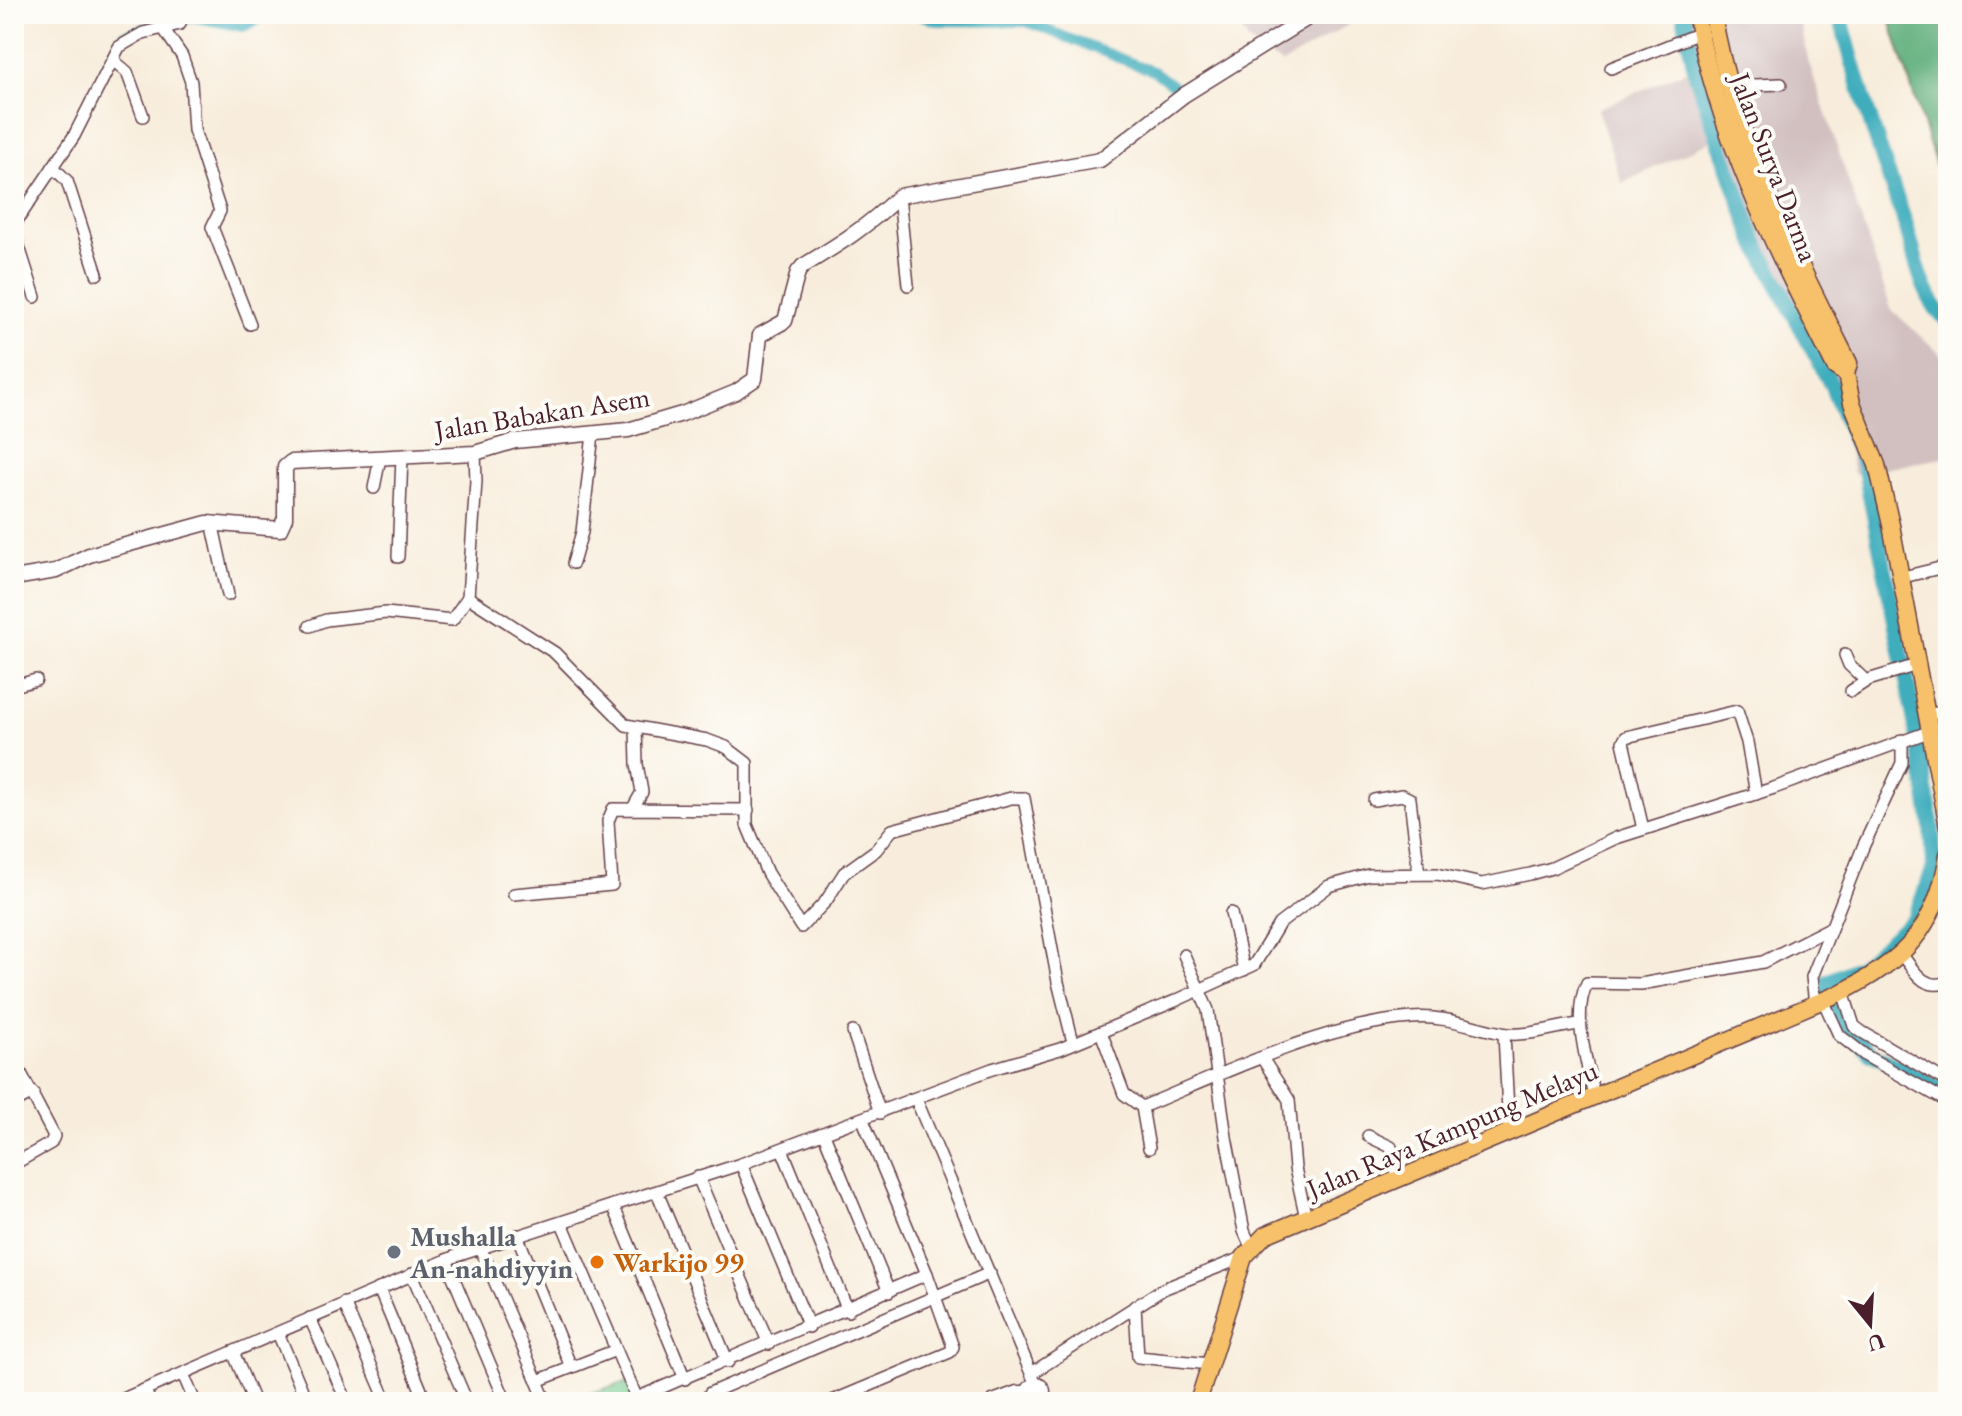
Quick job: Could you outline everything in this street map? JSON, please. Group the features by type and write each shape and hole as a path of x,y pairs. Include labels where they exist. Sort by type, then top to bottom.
{"main road":[{"name":"Jalan Surya Darma","path":"1696,14 1698,34 1720,105 1766,231 1835,367 1846,374"},
{"name":"Jalan Surya Darma","path":"1713,14 1731,91 1780,224 1849,363 1846,374 1852,403 1877,465 1899,578 1910,667 1944,785 1948,827"},
{"path":"1829,998 1880,973 1902,955 1943,898 1948,854"},
{"name":"Jalan Raya Kampung Melayu","path":"1248,1252 1265,1235 1829,998"},
{"path":"1204,1401 1210,1364 1248,1252"}],"street":[{"path":"908,285 899,196 1100,160 1184,95 1314,14"},
{"path":"14,225 86,115 113,60 127,40 180,24"},
{"path":"163,28 182,56 191,82 194,130 220,211 212,224 213,233 250,324"},
{"path":"1611,68 1698,34"},
{"path":"113,60 127,72 143,116"},
{"path":"1731,91 1755,85 1781,84"},
{"path":"53,167 67,181 97,274"},
{"name":"Jalan Babakan Asem","path":"14,578 56,571 89,555 212,522 280,529 285,518 288,463 475,453 515,441 593,434 656,423 751,383 759,368 760,335 785,321 798,272 867,227 899,196"},
{"path":"14,231 35,297"},
{"path":"573,563 582,532 593,434"},
{"path":"310,626 386,613 452,620 468,597 475,453"},
{"path":"398,557 402,457"},
{"path":"374,488 380,458"},
{"path":"212,522 228,595"},
{"path":"1899,578 1948,566"},
{"path":"468,597 555,653 626,725 707,740 737,755 749,769 747,825 767,873 801,927 826,901 844,873 876,850 892,830 1011,798 1024,798 1058,982 1073,1042"},
{"path":"1845,655 1849,665 1866,681"},
{"path":"1851,691 1866,681 1910,667"},
{"path":"14,686 36,680"},
{"path":"116,1402 480,1247 741,1164 1101,1032 1257,962 1279,924 1329,886 1369,875 1419,874 1456,876 1482,884 1552,868 1643,829 1756,794 1907,738 1929,726 1948,710"},
{"path":"1643,829 1623,747 1626,737 1737,711 1747,742 1756,794"},
{"path":"633,808 642,792 637,764 636,727"},
{"path":"1907,738 1902,763 1878,810 1812,977 1854,1026 1948,1082"},
{"path":"1374,800 1402,795 1410,799 1419,874"},
{"path":"514,894 612,885 609,814 613,809 748,810"},
{"path":"1231,913 1244,970"},
{"path":"1594,1098 1580,1024 1580,1002 1587,983 1641,984 1763,962 1830,928"},
{"path":"993,1402 1017,1393 1038,1392 1135,1306 1163,1289 1248,1252 1208,1010 1184,955"},
{"path":"1902,955 1926,983 1937,986 1948,982"},
{"path":"1829,998 1839,1035 1857,1049 1948,1102"},
{"path":"1142,1107 1217,1074 1360,1024 1414,1018 1468,1023 1504,1034 1580,1024"},
{"path":"853,1032 880,1113"},
{"path":"1101,1032 1124,1094 1142,1107 1149,1148"},
{"path":"1504,1034 1509,1130"},
{"path":"1262,1058 1289,1100 1295,1168 1306,1218"},
{"path":"14,1060 54,1138 14,1164"},
{"path":"14,1103 33,1093"},
{"path":"916,1099 1038,1392"},
{"path":"831,1402 950,1352 952,1343 863,1120"},
{"path":"824,1134 889,1292"},
{"path":"1368,1136 1391,1147 1398,1178"},
{"path":"782,1149 848,1311"},
{"path":"741,1164 809,1327"},
{"path":"698,1177 769,1344"},
{"path":"657,1192 733,1359 748,1378"},
{"path":"613,1205 685,1379"},
{"path":"562,1223 638,1400 927,1274"},
{"path":"517,1235 571,1367"},
{"path":"480,1247 546,1402"},
{"path":"446,1260 506,1402"},
{"path":"706,1402 707,1395 990,1273"},
{"path":"412,1274 467,1402"},
{"path":"379,1289 426,1402"},
{"path":"344,1303 387,1402"},
{"path":"1135,1306 1138,1357 1210,1364"},
{"path":"310,1318 347,1402"},
{"path":"278,1333 307,1402"},
{"path":"537,1381 616,1350"},
{"path":"233,1352 254,1402"},
{"path":"183,1374 195,1402"},
{"path":"145,1390 150,1402"}],"shaded area":[{"path":"1248,14 1352,14 1356,20 1282,64 1249,42 1241,30"},
{"path":"1680,14 1798,14 1809,63 1891,309 1948,361 1948,457 1854,474 1843,422 1748,231 1713,140 1622,183 1597,109 1691,69"}],"green space":[{"path":"1888,14 1940,14 1948,35 1948,203"},
{"path":"628,1382 636,1402 560,1402"}],"waterway":[{"path":"169,22 193,17 243,27 270,14"},
{"path":"918,14 936,21 1027,22 1155,72 1179,90 1189,84"},
{"path":"1684,14 1696,75 1753,237 1832,386 1864,465 1918,737 1932,827 1934,868 1914,920 1862,966 1825,983 1839,1021 1871,1053 1948,1093"},
{"path":"1840,14 1861,92 1920,274 1931,300 1948,321"},
{"path":"115,50 124,35 146,28"}],"place":[{"name":"Mushalla An-nahdiyyin","path":"394,1252"},
{"name":"Warkijo 99","path":"597,1262"}]}
